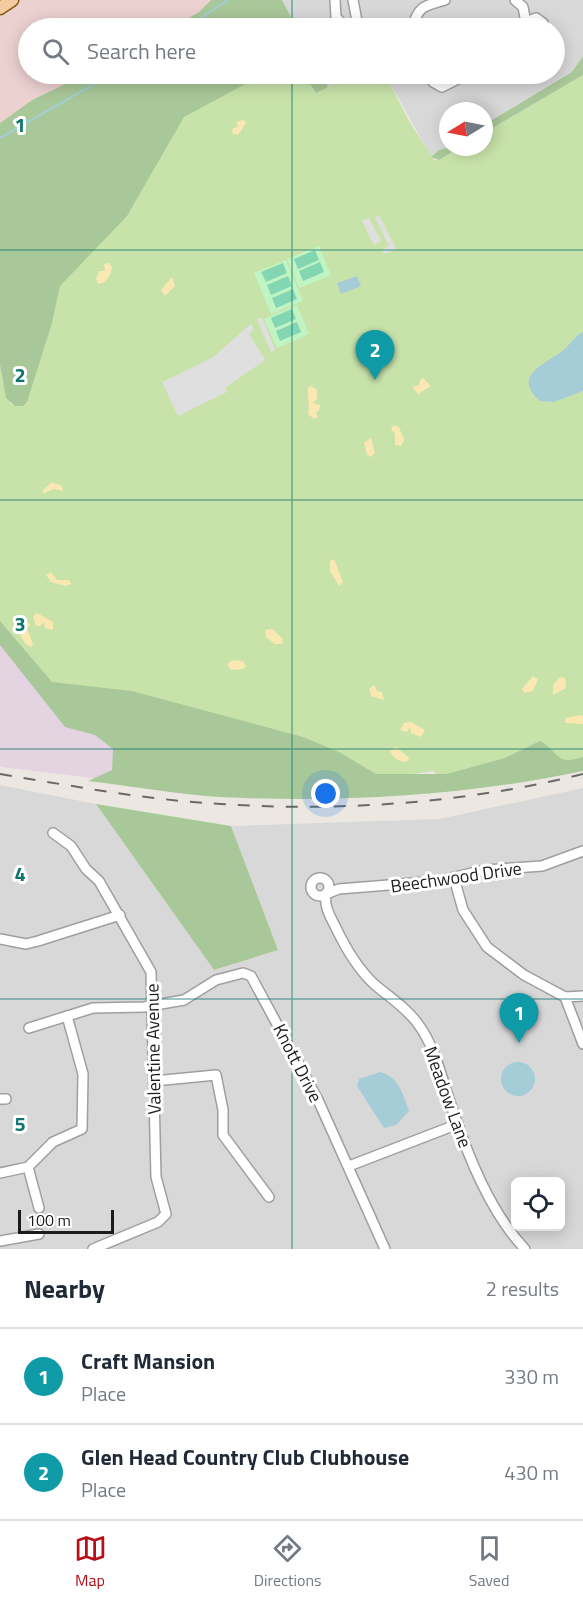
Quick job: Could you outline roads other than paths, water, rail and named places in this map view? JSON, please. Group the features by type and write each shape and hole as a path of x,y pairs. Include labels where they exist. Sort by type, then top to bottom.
{"main road":[{"path":"0,8 12,0"}],"street":[{"path":"335,0 337,18"},
{"path":"353,0 358,18"},
{"path":"414,18 429,1 445,0"},
{"path":"515,0 523,7 525,18"},
{"name":"Valentine Avenue","path":"53,833 71,846 120,915 151,972 156,1177 166,1214 158,1222 93,1249"},
{"name":"Beechwood Drive","path":"326,894 339,889 454,878 485,870 542,866 583,851"},
{"path":"454,878 463,910 487,947 525,975 565,997 583,996"},
{"name":"Meadow Lane","path":"326,894 325,904 351,956 374,983 412,1016 423,1030 479,1174 497,1209 525,1249"},
{"path":"0,928 1,939 26,944 120,915"},
{"name":"Knott Drive","path":"153,1005 189,999 209,984 236,974 243,973 251,976 312,1090 349,1166 385,1249"},
{"path":"565,997 583,1044"},
{"path":"29,1028 93,1008 153,1005"},
{"path":"0,1173 28,1167 46,1147 78,1133 84,1124 82,1066 67,1016"},
{"path":"154,1081 216,1075 223,1110 223,1135 269,1197"},
{"path":"349,1166 458,1124"},
{"path":"28,1167 39,1208"},
{"path":"0,1241 39,1234"}],"water":[{"path":"357,276 361,286 341,294 337,283"},
{"path":"583,332 583,391 554,402 540,401 532,392 529,384 530,377 534,371 564,350"},
{"path":"518,1062 530,1067 535,1079 530,1091 518,1096 506,1091 501,1079 506,1067"},
{"path":"380,1072 396,1082 409,1111 396,1125 384,1128 357,1086 359,1079"}],"waterway":[{"path":"201,18 228,0"},
{"path":"0,138 94,84"}],"railway":[{"path":"0,774 166,799 221,804 312,807 404,803 449,798 539,784 583,774"}],"place":[{"name":"Glen Head Country Club Clubhouse","path":"375,380"},
{"name":"Craft Mansion","path":"519,1043"}]}
